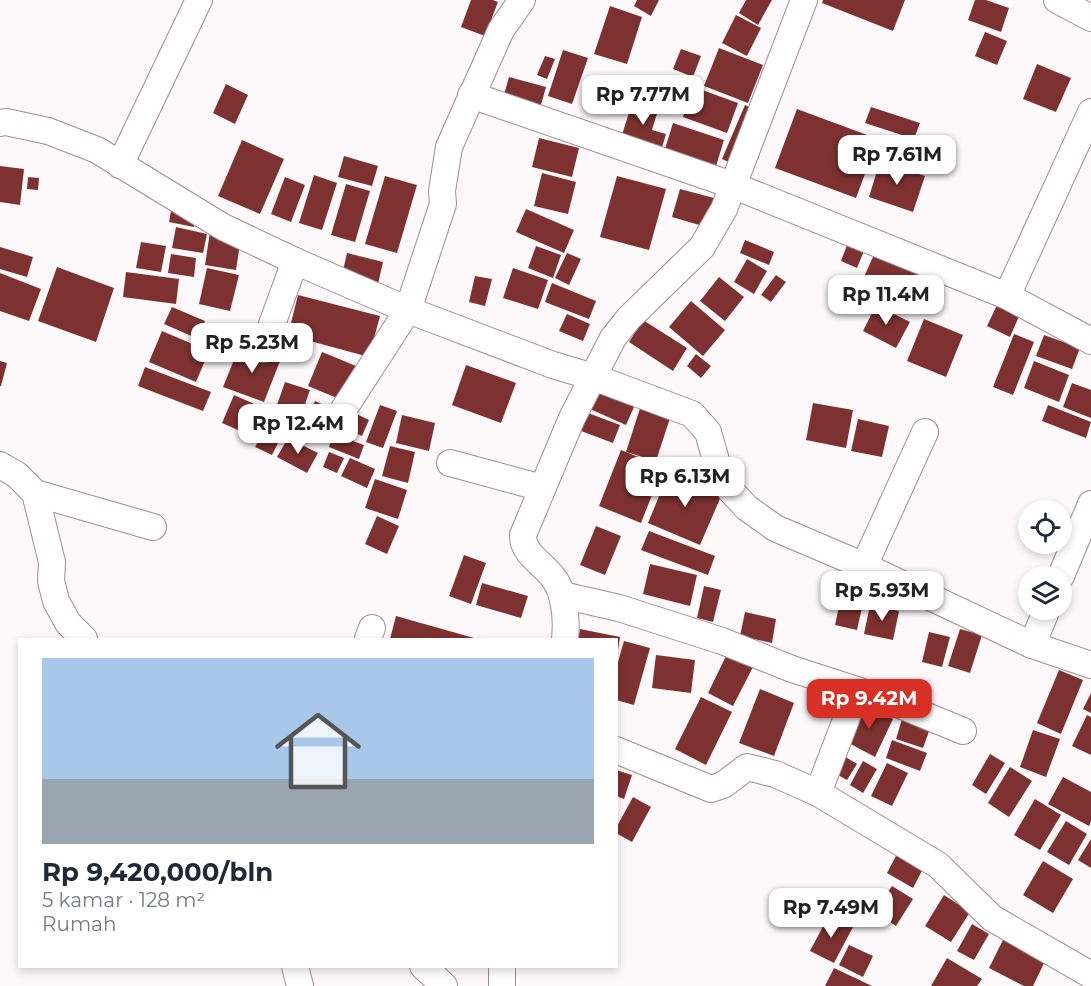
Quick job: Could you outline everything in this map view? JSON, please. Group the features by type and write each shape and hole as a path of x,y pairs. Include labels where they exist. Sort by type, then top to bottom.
{"street":[{"path":"120,165 199,0"},
{"path":"331,429 408,310 443,204 442,191 449,147 501,30 522,0"},
{"path":"565,638 562,595 554,577 522,542 526,524 572,418 613,338 629,318 702,247 724,209 804,0"},
{"path":"1057,0 1091,18"},
{"path":"471,96 732,186 1007,296 1091,341"},
{"path":"1007,296 1091,112"},
{"path":"0,123 6,122 48,131 96,150 223,226 295,261 408,310 692,414 708,432 719,471 731,491 747,508 775,528 864,566 1032,645 1091,665"},
{"path":"263,349 295,261"},
{"path":"864,566 925,432"},
{"path":"450,463 542,488"},
{"path":"0,465 17,475 35,493 153,527"},
{"path":"35,493 52,562 51,581 56,601 68,623 83,638"},
{"path":"1065,566 1091,504"},
{"path":"562,595 619,608 722,641 792,669 888,700 963,731"},
{"path":"1032,645 1042,620"},
{"path":"818,793 857,690"},
{"path":"618,751 711,789 723,785 747,767 775,774 818,793 938,865 992,918 1091,975"},
{"path":"296,968 300,986"},
{"path":"425,968 444,986"},
{"path":"502,968 502,986"}],"building":[{"path":"471,0 498,2 485,36 461,27"},
{"path":"637,0 659,0 651,16 634,6"},
{"path":"746,0 772,0 758,25 739,13"},
{"path":"823,0 905,0 893,31 822,3"},
{"path":"975,0 986,0 1009,8 1001,32 968,20"},
{"path":"610,6 642,17 627,64 594,54"},
{"path":"736,15 761,28 747,56 722,43"},
{"path":"985,32 1007,41 997,65 975,56"},
{"path":"719,48 763,65 748,103 704,86"},
{"path":"681,49 701,56 693,77 673,69"},
{"path":"563,50 588,58 572,104 548,96"},
{"path":"545,56 555,59 547,79 537,75"},
{"path":"1037,64 1071,78 1056,112 1023,99"},
{"path":"674,75 691,82 681,108 663,101"},
{"path":"509,77 546,87 539,112 502,102"},
{"path":"226,84 248,95 235,124 213,113"},
{"path":"694,87 738,103 727,133 683,117"},
{"path":"633,100 659,107 652,130 666,134 661,151 621,138"},
{"path":"745,105 758,111 735,165 722,159"},
{"path":"871,107 920,123 914,139 865,123"},
{"path":"797,109 878,139 856,198 775,168"},
{"path":"673,123 724,140 716,166 665,149"},
{"path":"886,135 918,147 912,164 879,152"},
{"path":"539,138 579,148 572,177 532,167"},
{"path":"242,140 284,159 260,214 218,196"},
{"path":"344,156 378,166 372,186 338,177"},
{"path":"880,161 925,176 913,212 869,197"},
{"path":"0,166 24,169 20,205 0,202"},
{"path":"542,173 576,182 568,214 534,206"},
{"path":"314,175 337,183 322,230 299,223"},
{"path":"385,176 417,185 397,253 365,244"},
{"path":"617,176 666,189 649,250 600,237"},
{"path":"28,177 39,178 38,190 27,189"},
{"path":"285,177 305,185 291,222 271,214"},
{"path":"346,184 370,191 355,242 331,235"},
{"path":"680,189 714,198 706,227 672,217"},
{"path":"526,209 574,230 564,253 516,232"},
{"path":"171,211 196,216 194,227 169,222"},
{"path":"176,227 207,234 203,253 172,248"},
{"path":"210,232 241,237 236,270 205,265"},
{"path":"745,240 774,252 769,265 740,253"},
{"path":"849,240 866,246 857,268 841,261"},
{"path":"141,242 166,246 161,272 136,268"},
{"path":"536,246 561,255 553,278 528,268"},
{"path":"0,247 33,257 27,277 0,269"},
{"path":"877,248 931,273 914,311 859,288"},
{"path":"347,253 383,262 378,284 342,275"},
{"path":"567,253 581,259 569,285 555,278"},
{"path":"171,254 196,258 194,277 168,273"},
{"path":"747,259 767,271 754,294 734,282"},
{"path":"57,267 114,288 96,342 38,321"},
{"path":"207,268 239,275 230,311 199,304"},
{"path":"513,268 548,280 538,309 503,298"},
{"path":"126,272 179,279 176,304 123,297"},
{"path":"0,273 41,289 29,321 0,311"},
{"path":"776,275 786,282 771,302 761,295"},
{"path":"475,276 492,279 485,306 469,302"},
{"path":"719,277 744,297 725,321 700,301"},
{"path":"552,283 596,301 589,319 545,302"},
{"path":"298,295 380,316 369,357 288,335"},
{"path":"691,301 725,330 703,356 669,327"},
{"path":"998,303 1020,314 1010,337 987,326"},
{"path":"876,305 910,322 896,348 863,331"},
{"path":"172,307 205,321 198,339 164,324"},
{"path":"567,314 590,324 583,341 559,331"},
{"path":"924,319 963,335 946,377 907,361"},
{"path":"643,320 687,348 673,371 629,342"},
{"path":"162,331 209,351 196,382 149,362"},
{"path":"1014,334 1034,342 1013,395 993,387"},
{"path":"1044,335 1080,348 1072,369 1036,356"},
{"path":"240,345 280,361 264,402 223,387"},
{"path":"322,352 356,366 342,400 308,386"},
{"path":"696,354 711,366 701,378 687,366"},
{"path":"0,361 7,363 1,386 0,386"},
{"path":"1034,361 1069,375 1059,402 1024,388"},
{"path":"466,365 516,383 501,423 452,405"},
{"path":"145,367 211,392 203,411 138,386"},
{"path":"602,381 638,398 626,425 590,409"},
{"path":"285,382 310,390 294,436 269,428"},
{"path":"1072,383 1091,390 1091,418 1063,407"},
{"path":"234,395 261,407 249,435 222,423"},
{"path":"315,401 328,407 319,427 306,421"},
{"path":"642,402 672,412 656,461 626,452"},
{"path":"813,403 853,410 846,448 806,440"},
{"path":"380,405 397,411 383,448 366,442"},
{"path":"1048,405 1091,422 1086,438 1042,421"},
{"path":"346,409 369,420 362,436 339,426"},
{"path":"588,413 620,425 613,443 581,431"},
{"path":"402,415 435,423 429,451 396,443"},
{"path":"858,419 889,426 882,457 851,451"},
{"path":"264,431 280,439 272,455 255,447"},
{"path":"333,434 364,445 359,459 329,447"},
{"path":"288,438 318,453 307,473 277,457"},
{"path":"390,446 415,452 408,483 382,476"},
{"path":"621,450 663,467 641,523 599,506"},
{"path":"329,452 344,458 337,473 323,467"},
{"path":"350,458 375,469 367,488 341,476"},
{"path":"669,472 722,494 700,545 648,523"},
{"path":"375,479 407,490 398,519 365,508"},
{"path":"377,516 399,526 387,554 365,544"},
{"path":"596,526 621,536 605,575 580,565"},
{"path":"649,531 715,556 708,575 641,550"},
{"path":"464,555 486,563 471,604 449,596"},
{"path":"650,564 697,575 690,606 643,594"},
{"path":"870,575 897,585 889,606 862,596"},
{"path":"482,583 528,596 521,618 476,605"},
{"path":"704,586 721,590 713,622 697,618"},
{"path":"841,597 863,603 857,630 835,625"},
{"path":"870,605 899,611 893,640 864,634"},
{"path":"745,612 776,619 772,643 740,636"},
{"path":"396,616 474,638 390,638"},
{"path":"580,629 620,637 618,650 618,638 578,638"},
{"path":"960,629 982,635 970,673 948,666"},
{"path":"929,632 950,637 942,667 922,662"},
{"path":"624,641 650,648 634,705 618,701 618,662"},
{"path":"727,654 753,667 733,706 708,693"},
{"path":"656,655 695,660 691,693 652,688"},
{"path":"1059,670 1083,680 1061,734 1037,723"},
{"path":"760,689 794,703 774,756 739,743"},
{"path":"1091,693 1091,713 1083,709"},
{"path":"701,697 732,712 706,765 675,749"},
{"path":"863,704 893,719 875,757 845,741"},
{"path":"1087,715 1091,717 1091,755 1072,746"},
{"path":"903,716 931,726 923,748 896,739"},
{"path":"1033,730 1060,739 1046,777 1020,767"},
{"path":"892,740 927,753 920,771 886,758"},
{"path":"839,753 857,764 847,780 829,770"},
{"path":"990,754 1005,763 986,794 972,785"},
{"path":"863,761 877,769 863,793 850,785"},
{"path":"887,763 908,773 892,806 871,796"},
{"path":"1010,767 1032,781 1009,817 988,803"},
{"path":"618,771 632,775 624,799 618,797"},
{"path":"1063,777 1091,792 1089,826 1048,804"},
{"path":"633,797 651,807 632,842 618,834 618,824"},
{"path":"1035,799 1061,815 1040,850 1014,835"},
{"path":"1066,821 1087,834 1069,865 1047,852"},
{"path":"1091,839 1091,868 1078,860"},
{"path":"898,852 924,867 913,888 887,873"},
{"path":"1043,861 1073,879 1053,913 1023,895"},
{"path":"892,886 913,899 896,926 875,912"},
{"path":"944,895 970,912 951,942 925,926"},
{"path":"829,915 853,927 834,963 810,951"},
{"path":"972,924 989,934 974,960 957,951"},
{"path":"1006,934 1048,955 1033,986 1024,986 989,968"},
{"path":"849,945 873,956 863,977 839,965"},
{"path":"947,958 982,979 977,986 931,986"},
{"path":"834,968 872,986 825,986"}]}
